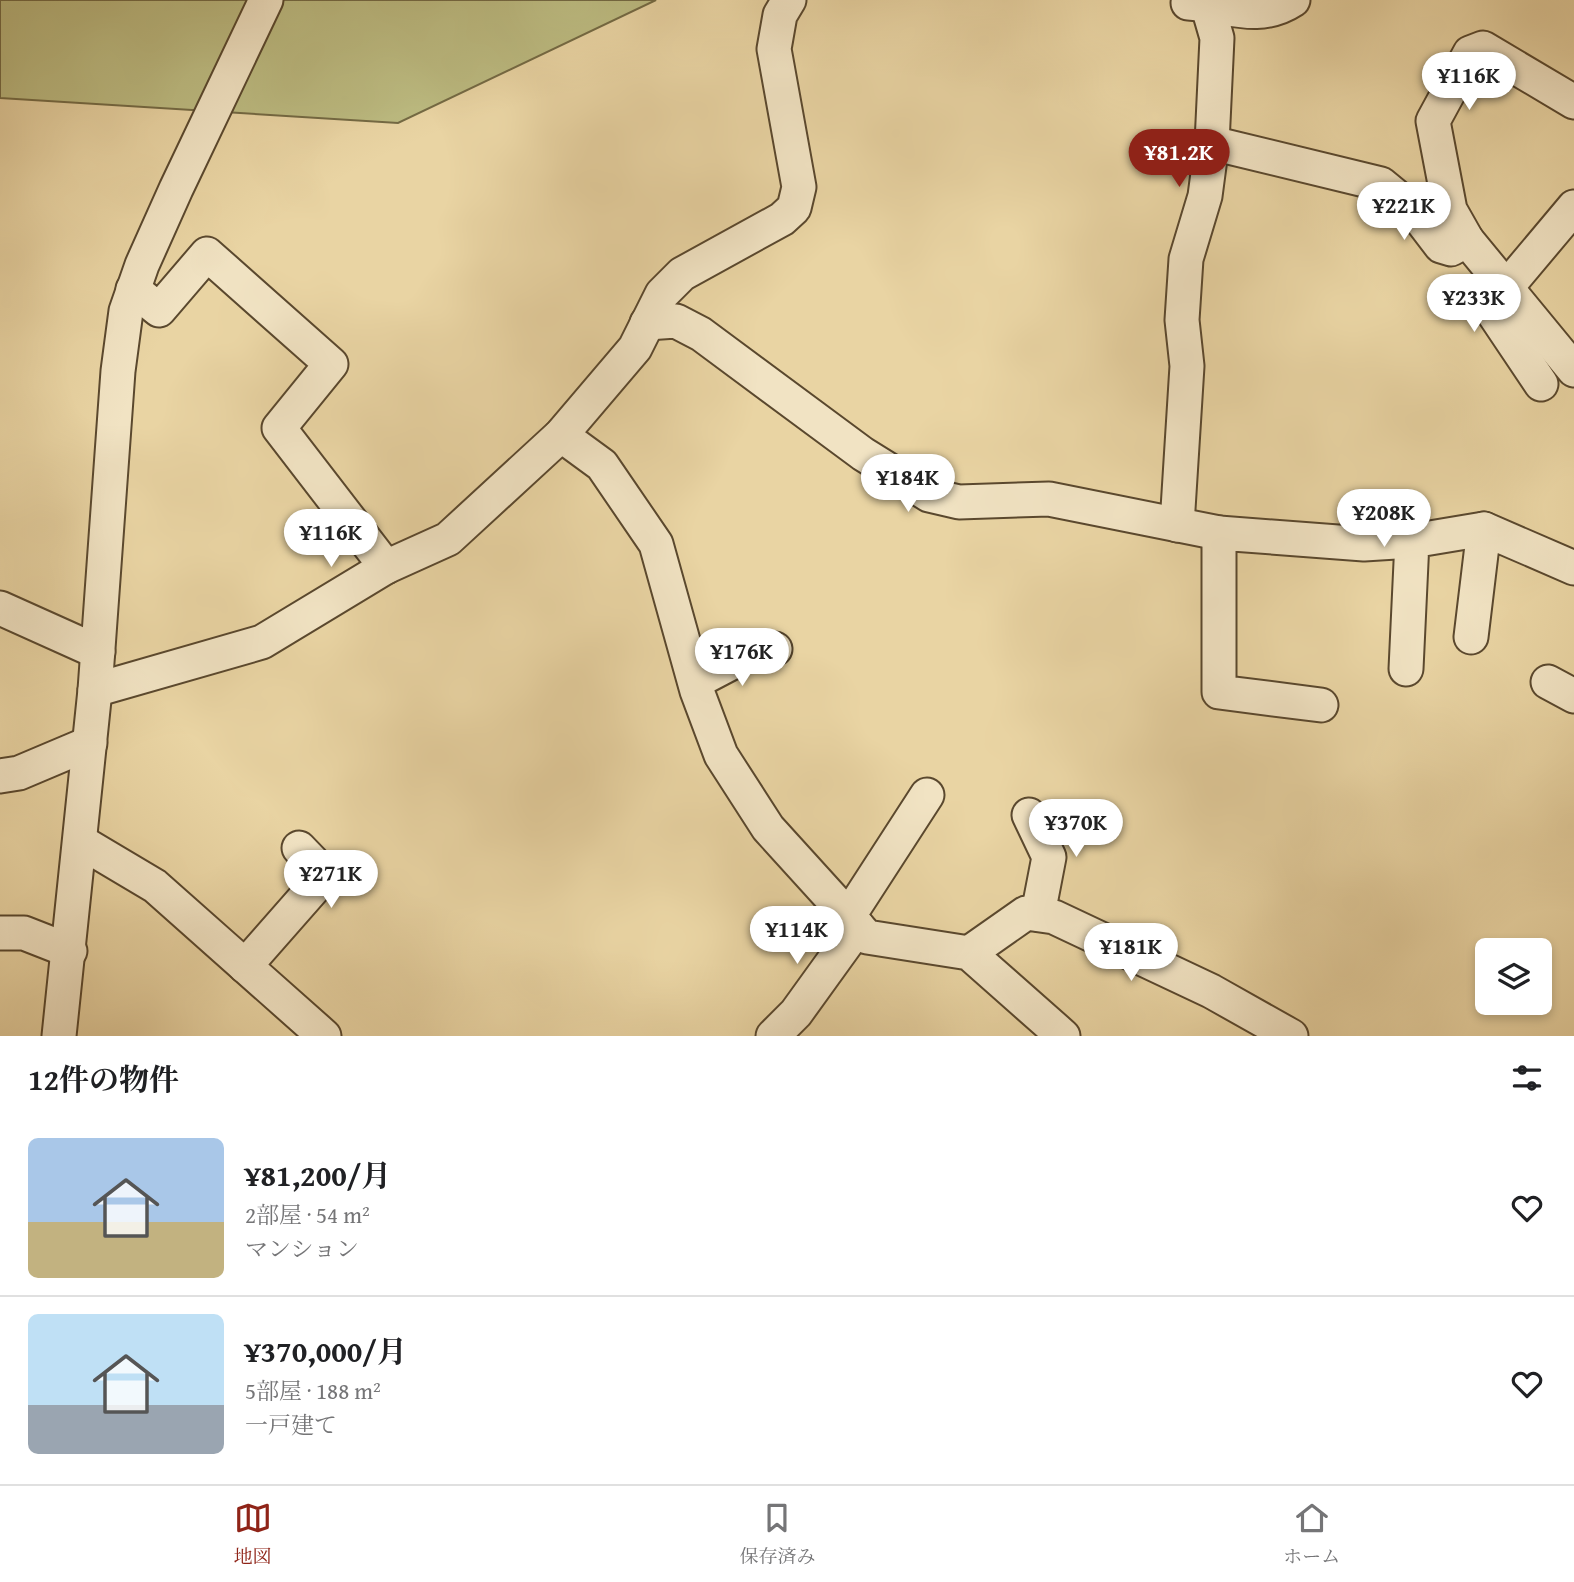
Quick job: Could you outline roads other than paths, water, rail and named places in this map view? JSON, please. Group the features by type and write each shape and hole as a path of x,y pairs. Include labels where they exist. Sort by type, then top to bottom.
{"street":[{"path":"59,1036 81,842 118,371 126,311 176,188 266,0"},
{"path":"95,690 262,642 386,567 448,538 561,435 635,348 662,294 682,274 782,219 794,208 799,187 774,49 780,15 789,0"},
{"path":"1199,2 1246,13 1269,12 1293,0"},
{"path":"1177,525 1187,366 1182,320 1186,259 1205,196 1212,143 1217,38 1199,2"},
{"path":"1574,102 1483,48 1470,53 1433,121 1450,210 1466,240 1574,370"},
{"path":"1212,143 1381,184 1415,212 1441,246 1451,249 1466,240"},
{"path":"1541,384 1488,306 1574,207"},
{"path":"133,289 159,310 207,254 331,364 279,428 386,567"},
{"path":"647,323 676,321 701,334 863,454 929,495 959,502 1048,499 1219,533 1364,544 1412,541 1484,529 1574,568"},
{"path":"561,435 602,465 656,544 695,682 721,755 768,828 867,937 969,953 1063,1036"},
{"path":"1471,637 1484,529"},
{"path":"1219,533 1219,692 1321,705"},
{"path":"1406,669 1412,541"},
{"path":"0,608 98,652"},
{"path":"695,682 754,651 775,649"},
{"path":"0,776 19,773 90,743"},
{"path":"773,1036 796,1013 927,795"},
{"path":"1029,815 1049,856 1038,914"},
{"path":"81,842 155,886 324,1036"},
{"path":"245,966 325,875 299,848"},
{"path":"969,953 1026,914 1054,917 1211,991 1292,1036"},
{"path":"0,933 24,933 70,951"}]}
